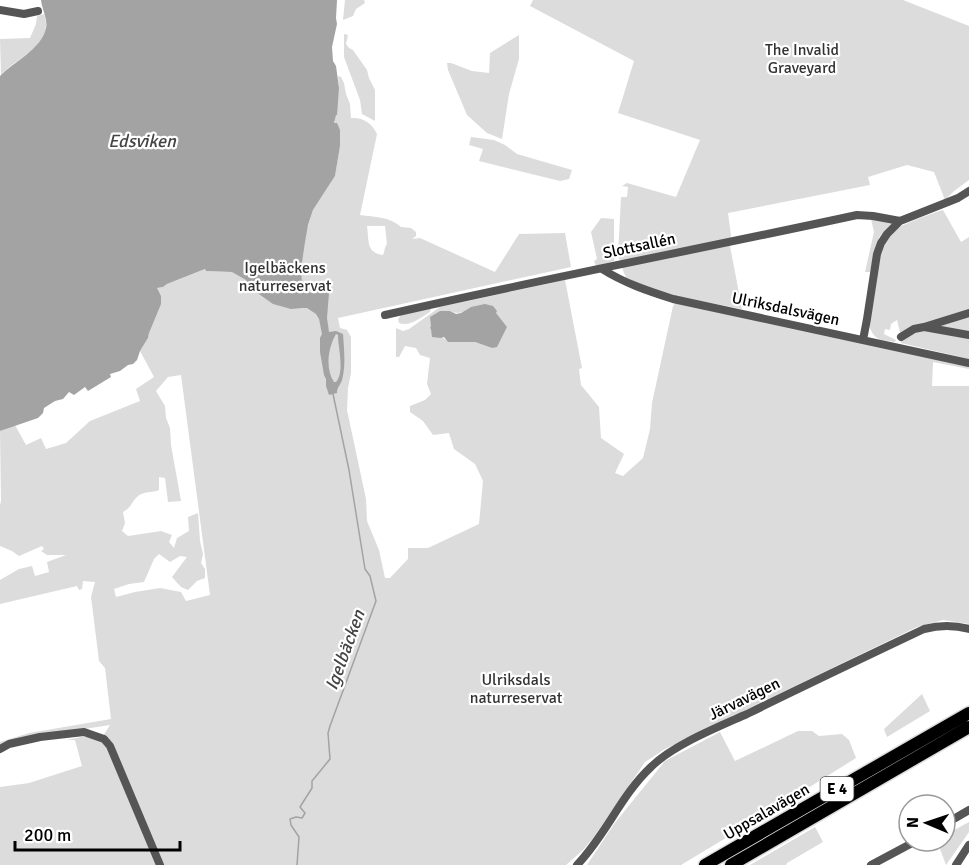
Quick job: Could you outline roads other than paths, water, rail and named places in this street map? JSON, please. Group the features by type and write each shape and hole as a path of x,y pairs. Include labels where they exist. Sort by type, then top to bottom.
{"highway":[{"name":"Uppsalavägen","path":"705,865 969,713"},
{"name":"Uppsalavägen","path":"731,865 969,727"}],"street":[{"path":"0,10 24,14 38,11"},
{"path":"863,340 880,243 900,221 958,198 969,191"},
{"name":"Slottsallén","path":"385,315 857,215 900,221"},
{"name":"Ulriksdalsvägen","path":"602,269 644,290 673,299 969,363"},
{"path":"901,337 914,328 969,313"},
{"path":"955,317 965,334"},
{"path":"924,327 965,334"},
{"name":"Järvavägen","path":"577,865 590,852 633,786 652,765 668,753 924,629 944,626 969,629"},
{"path":"0,749 9,744 40,737 84,732 104,740 110,746 160,865"},
{"path":"956,865 969,845"},
{"path":"871,865 897,851"}],"water":[{"name":"Edsviken","path":"41,0 337,0 337,24 332,47 339,88 337,115 334,123 337,123 340,130 340,146 335,176 313,210 308,225 301,269 304,288 311,293 321,287 326,288 329,293 327,318 329,332 336,331 343,334 344,369 337,393 329,395 326,386 320,352 322,334 316,314 307,308 291,309 273,304 252,289 246,280 232,272 206,271 205,269 157,288 161,296 161,304 148,338 133,364 110,374 111,377 88,391 85,387 74,395 69,392 63,399 44,408 38,418 0,431 0,76 33,49 43,36 46,18","holes":["336,334 338,335 340,372 334,382 329,371 329,352"]},
{"path":"485,304 493,306 507,327 497,347 492,348 475,342 448,342 444,337 432,337 430,317 440,311 450,311 456,314"}],"waterway":[{"name":"Igelbäcken","path":"297,865 299,837 290,819 302,818 305,813 300,807 312,788 312,781 330,759 328,733 330,726 376,601 370,576 365,569 349,470 333,394"}],"park label":[{"name":"The Invalid Graveyard","path":"802,58"},
{"name":"Igelbäckens naturreservat","path":"285,276"},
{"name":"Ulriksdals naturreservat","path":"516,688"}]}
